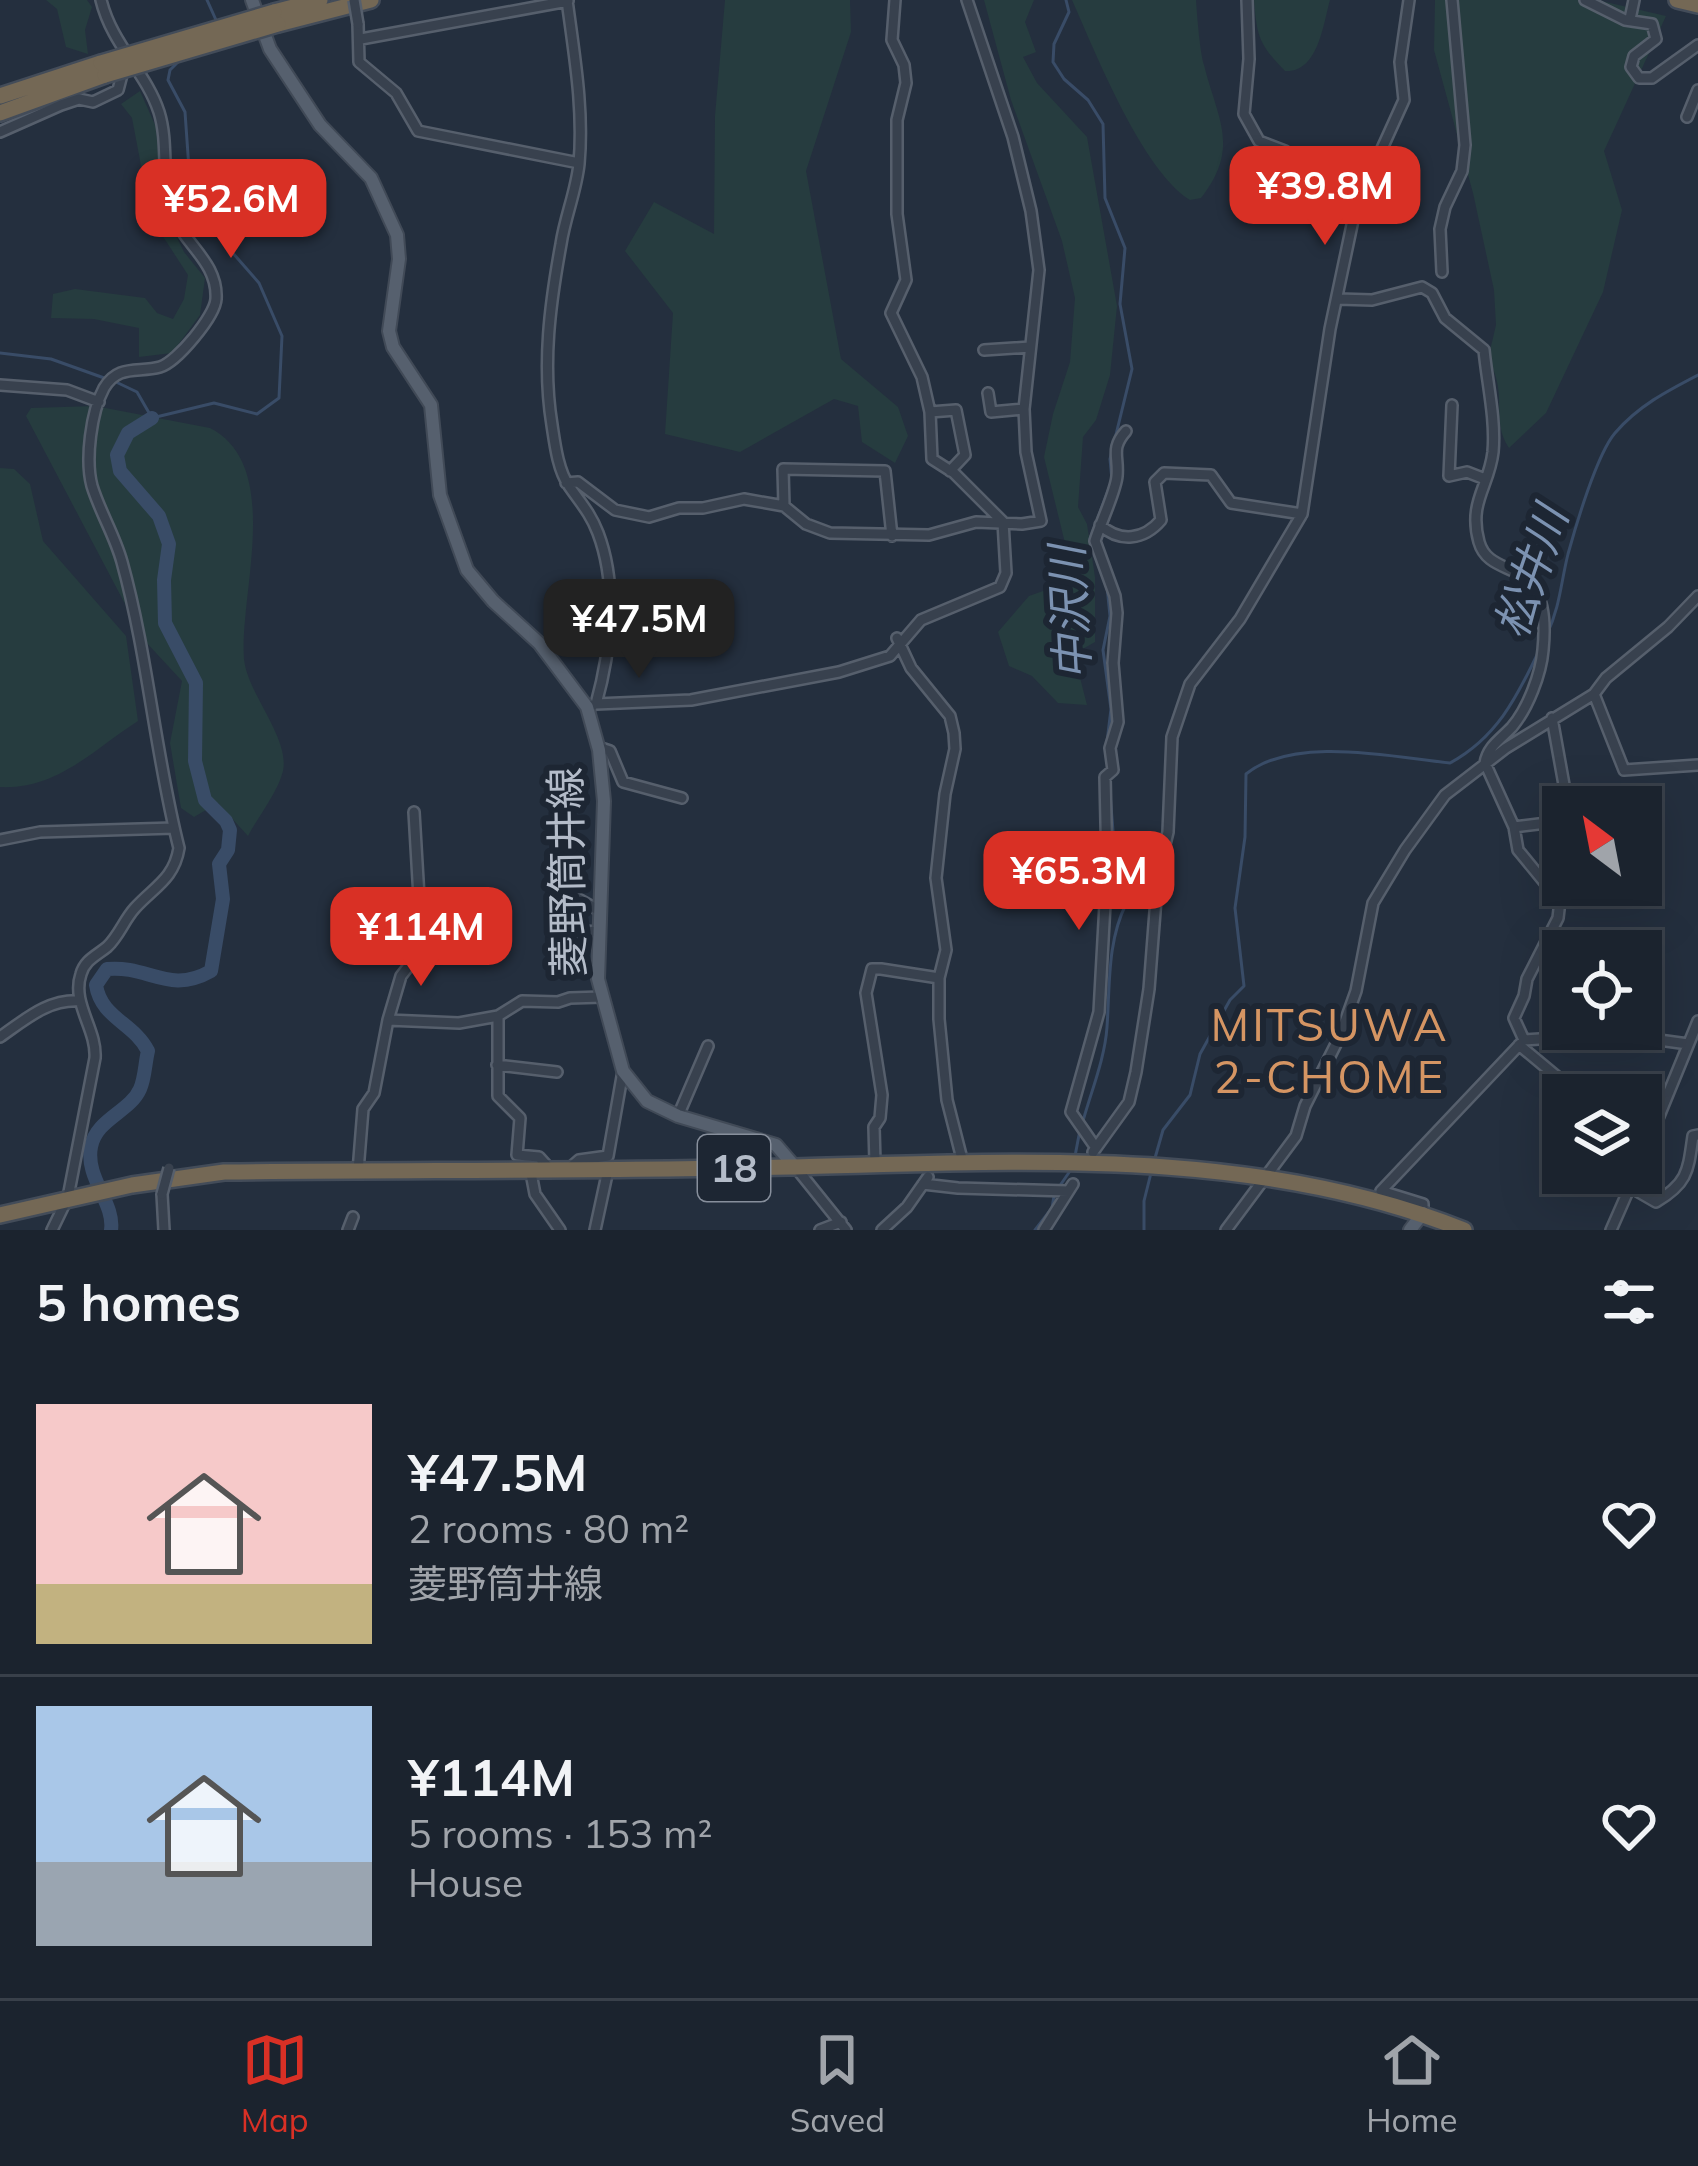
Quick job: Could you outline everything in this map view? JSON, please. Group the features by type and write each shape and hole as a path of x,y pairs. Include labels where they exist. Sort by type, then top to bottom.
{"highway":[{"path":"0,96 276,18 320,0"},
{"path":"276,18 371,0"},
{"path":"1677,0 1698,5"},
{"path":"0,113 104,69"},
{"name":"18","path":"0,1215 68,1197 224,1172 795,1167 959,1153 1178,1166 1264,1178 1423,1214 1464,1230"}],"main road":[{"name":"菱野筒井線","path":"252,0 270,49 320,125 371,178 397,235 399,259 389,331 393,347 430,405 440,495 467,570 539,643 591,705 604,837 599,932 602,997 623,1071"},
{"path":"623,1071 647,1101 677,1116 776,1144 795,1167"},
{"path":"1410,1230 1423,1214"}],"street":[{"path":"52,1230 68,1197 96,1047 80,1001 83,967 109,945 137,906 167,879 179,848 122,560 92,485 90,449 103,389 122,370 161,367 172,361 216,302 206,261 173,217 159,112 127,60 101,0"},
{"path":"354,0 361,39 359,62 395,93 418,130 579,163"},
{"path":"361,39 569,0 580,97 579,163 561,239 547,335 547,389 566,483 598,531 608,580 611,617 591,705 704,698 838,672 890,656 921,620 1000,587 1006,573 1004,522 932,459 930,412 922,377 892,313 905,280 897,214 897,120 906,83 904,65 892,40 896,0"},
{"path":"566,483 578,482 616,511 649,517 734,499 784,506 806,524 830,533 929,535 976,523 1041,520 1026,452 1024,409 1039,270 1031,211 1013,137 967,0"},
{"path":"1247,0 1244,114 1258,140 1285,151 1311,180 1356,206"},
{"path":"1126,431 1113,453 1118,479 1095,550 1117,613 1113,663 1118,722 1110,748 1100,1012 1071,1112 1095,1150 1130,1102 1136,1072 1149,989 1158,873 1168,832 1172,736 1190,684 1251,604 1302,514 1356,206 1403,100 1400,62 1409,0"},
{"path":"1442,272 1440,229 1462,171 1465,145 1452,0"},
{"path":"1585,0 1632,10 1657,30 1656,40 1634,56 1631,68 1645,80 1698,45"},
{"path":"0,133 61,105 106,97 118,90 127,60"},
{"path":"1687,118 1698,90"},
{"path":"1338,299 1372,300 1422,287 1432,293 1445,319 1484,350 1493,452 1475,510 1479,542 1490,557 1529,578 1537,588 1544,631 1543,656 1526,704 1487,753 1485,763 1523,858 1542,880"},
{"path":"984,350 1030,347"},
{"path":"0,385 67,391 99,402"},
{"path":"988,393 992,412 1024,409"},
{"path":"1452,405 1449,476 1466,472 1484,479"},
{"path":"930,412 956,410 965,455 950,471"},
{"path":"784,506 783,470 885,471 892,536"},
{"path":"1100,525 1122,538 1151,530 1161,520 1155,482 1164,472 1211,475 1225,499 1242,507 1302,514"},
{"path":"1226,1230 1296,1136 1362,972 1367,918 1380,889 1445,795 1485,763 1594,694 1698,596"},
{"path":"899,643 910,668 950,716 956,749 945,794 936,878 946,950 939,978 938,1019 946,1100 959,1153"},
{"path":"1594,694 1624,770 1698,765"},
{"path":"1552,718 1564,786"},
{"path":"598,747 610,752 622,782 682,798"},
{"path":"358,1171 363,1109 374,1094 388,1020 401,976 422,944 414,812"},
{"path":"1514,827 1542,823"},
{"path":"0,840 22,833 174,828"},
{"path":"557,875 557,887 600,911"},
{"path":"1556,1074 1522,1042 1514,1018 1526,980 1558,918 1559,906"},
{"path":"554,929 599,932"},
{"path":"875,1163 874,1127 880,1118 882,1095 868,1013 868,976 881,969 939,978"},
{"path":"388,1020 459,1023 498,1016 523,1001 602,997"},
{"path":"0,1036 43,1008 64,1000 80,1001"},
{"path":"498,1016 498,1096 520,1118 517,1155 539,1157 549,1168"},
{"path":"1662,1104 1698,1022"},
{"path":"1423,1214 1423,1204 1381,1191 1522,1042 1615,1034 1688,1044"},
{"path":"677,1116 708,1046"},
{"path":"1682,1057 1698,1063"},
{"path":"497,1065 557,1072"},
{"path":"569,1168 579,1160 608,1156 623,1071"},
{"path":"1642,1194 1656,1202 1688,1176 1694,1136 1698,1135"},
{"path":"795,1167 843,1226 820,1230"},
{"path":"164,1230 162,1194 169,1168"},
{"path":"530,1168 535,1194 560,1230"},
{"path":"596,1230 608,1169"},
{"path":"882,1230 907,1208 926,1180 958,1189 1067,1189 1044,1230"},
{"path":"1611,1230 1627,1194"},
{"path":"348,1230 353,1217"}],"green space":[{"path":"46,0 87,0 92,7 85,30 88,54 66,47 57,9"},
{"path":"725,0 850,0 851,32 806,171 841,359 898,407 908,436 895,463 862,442 858,406 834,399 740,452 665,434 673,313 625,251 654,202 714,234 715,116"},
{"path":"984,0 1034,0 1025,22 1036,52 1023,57 1037,83 1087,137 1117,306 1110,375 1096,420 1083,437 1078,507 1087,524 1095,577 1095,642 1074,654 1087,705 1058,703 1032,676 1009,666 998,632 1029,596 1074,580 1044,457 1070,362 1075,298 1062,241 1011,100"},
{"path":"1072,0 1196,0 1203,59 1223,147 1213,180 1201,198 1190,200 1172,185 1138,138"},
{"path":"1254,0 1330,0 1317,46 1305,64 1285,71 1270,54 1258,32"},
{"path":"1435,0 1597,0 1666,16 1604,151 1622,210 1603,292 1546,413 1509,448 1488,359 1496,325 1494,290 1434,50"},
{"path":"140,91 156,127 162,207 184,252 205,278 200,315 172,353 139,357 139,328 94,319 51,318 53,294 75,289 145,298 157,313 173,319 184,299 188,275 151,218 132,118 121,104"},
{"path":"95,406 210,428 233,446 246,471 253,533 244,659 283,758 277,787 248,836 218,803 194,817 181,808 170,743 182,681 144,640 26,416 31,408"},
{"path":"0,468 14,469 30,484 43,541 126,636 138,721 57,775 0,787"}],"waterway":[{"path":"207,0 216,20"},
{"name":"中沢川","path":"1066,0 1069,12 1054,44 1053,62 1103,124 1105,198 1125,248 1120,304 1132,369 1110,459 1112,480 1090,539 1103,577"},
{"path":"116,382 137,392 152,418 214,403 257,414 279,398 282,336 259,283 204,220 189,169 185,112 168,80 180,60 209,51"},
{"path":"0,353 51,359 107,379"},
{"name":"松井川","path":"1547,634 1582,509 1608,443 1643,407 1698,375"},
{"path":"111,1230 109,1210 92,1169 91,1147 99,1129 140,1089 148,1051 104,1005 96,985 107,969 170,980 196,978 211,971 223,899 219,864 228,850 230,830 205,800 195,761 196,683 165,623 169,544 159,516 120,471 117,455 128,433 152,418"},
{"name":"中沢川","path":"1107,586 1110,616 1103,650 1111,709 1107,742"},
{"name":"松井川","path":"1155,1158 1163,1130 1190,1095 1200,1054 1230,1000 1244,986 1235,908 1245,837 1246,774 1266,762 1317,752 1450,763 1492,729 1538,653"},
{"name":"中沢川","path":"1083,1121 1104,1051 1112,949 1126,904 1112,872 1110,793"},
{"name":"中沢川","path":"1075,1156 1080,1130"},
{"name":"中沢川","path":"1059,1187 1070,1171"},
{"name":"松井川","path":"1144,1230 1151,1173"},
{"name":"中沢川","path":"1035,1230 1052,1208 1054,1196"}],"district":[{"name":"MITSUWA 2-CHOME","path":"1330,1051"}]}
